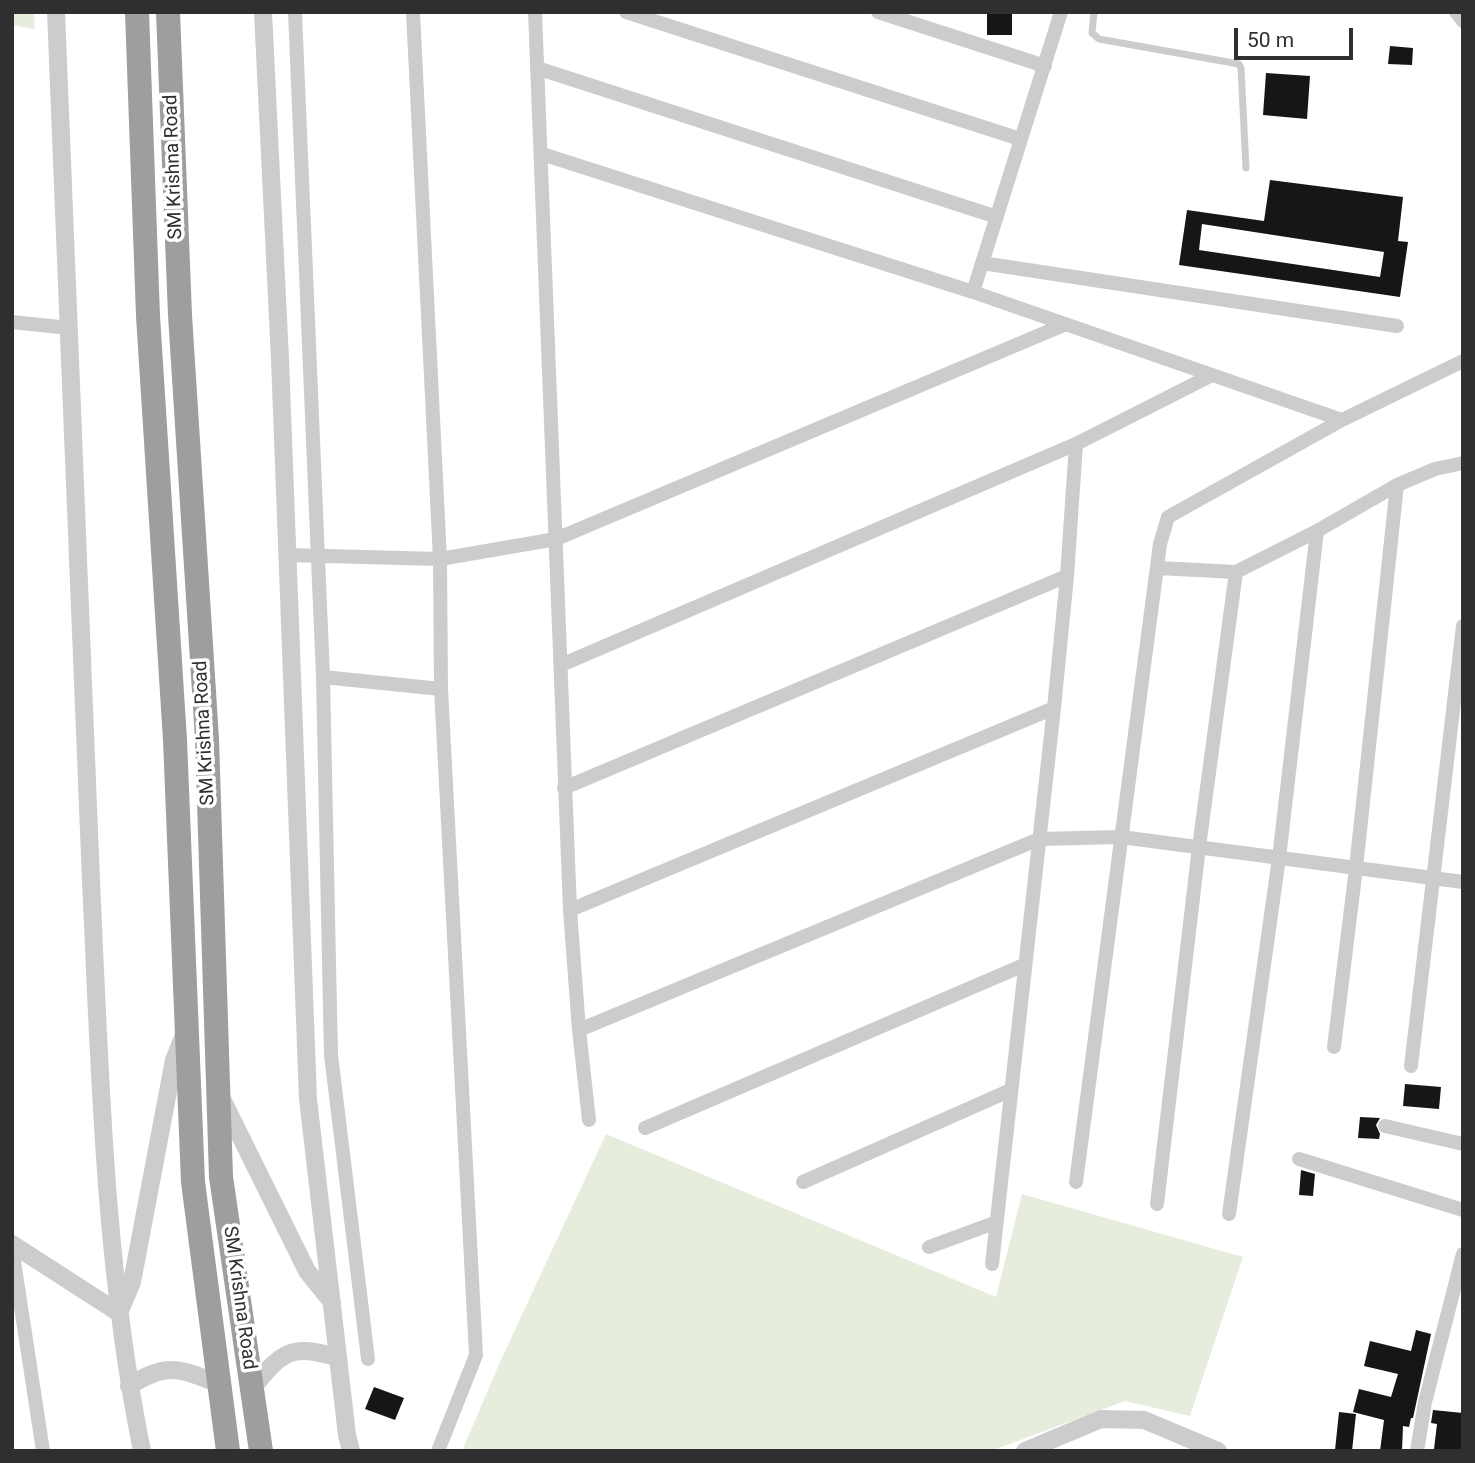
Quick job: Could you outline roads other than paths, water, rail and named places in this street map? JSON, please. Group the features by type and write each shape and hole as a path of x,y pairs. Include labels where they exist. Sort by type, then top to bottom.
{"highway":[{"name":"SM Krishna Road","path":"137,12 148,316 175,740 193,1182 228,1451"},
{"name":"SM Krishna Road","path":"168,12 180,315 207,739 221,1177 261,1451"}],"street":[{"path":"56,12 75,545 102,1093 119,1313 129,1386 142,1451"},
{"path":"263,12 309,1099 351,1451"},
{"path":"295,12 323,677 331,1055 368,1359"},
{"path":"413,12 440,559 441,688 476,1355 438,1451"},
{"path":"535,12 570,910 589,1121"},
{"path":"626,12 1020,139"},
{"path":"878,12 1045,66"},
{"path":"973,292 1061,12"},
{"path":"1456,12 1463,21"},
{"path":"537,68 997,217"},
{"path":"542,154 973,292 1342,420"},
{"path":"982,263 1397,326"},
{"path":"12,322 69,328"},
{"path":"287,555 440,559 556,539 1066,324"},
{"path":"1076,1182 1160,544 1168,517 1342,420 1463,361"},
{"path":"561,665 1076,444 1212,375"},
{"path":"992,1264 1054,708 1076,444"},
{"path":"1158,568 1236,572 1317,531 1397,485 1436,469 1463,463"},
{"path":"1334,1047 1397,485"},
{"path":"1229,1214 1279,858 1317,531"},
{"path":"1157,1204 1199,847 1236,572"},
{"path":"565,788 1067,576"},
{"path":"1411,1066 1463,626"},
{"path":"323,677 441,688"},
{"path":"570,910 1054,708"},
{"path":"579,1030 1039,839 1121,837 1463,882"},
{"path":"645,1128 1024,965"},
{"path":"119,1313 132,1282 174,1060 188,1024"},
{"path":"218,1090 307,1271 332,1302"},
{"path":"803,1182 1011,1090"},
{"path":"1385,1126 1463,1144"},
{"path":"1299,1159 1463,1210"},
{"path":"929,1247 997,1222"},
{"path":"12,1246 119,1313"},
{"path":"12,1246 43,1451"},
{"path":"1417,1451 1425,1402 1463,1254"},
{"path":"252,1389 283,1354 314,1350 338,1359"},
{"path":"129,1386 151,1372 165,1369 185,1371 219,1384"},
{"path":"1031,1449 1101,1419 1144,1420 1218,1451"}],"lane":[{"path":"1094,12 1093,33 1099,39 1239,64 1246,168"}]}
